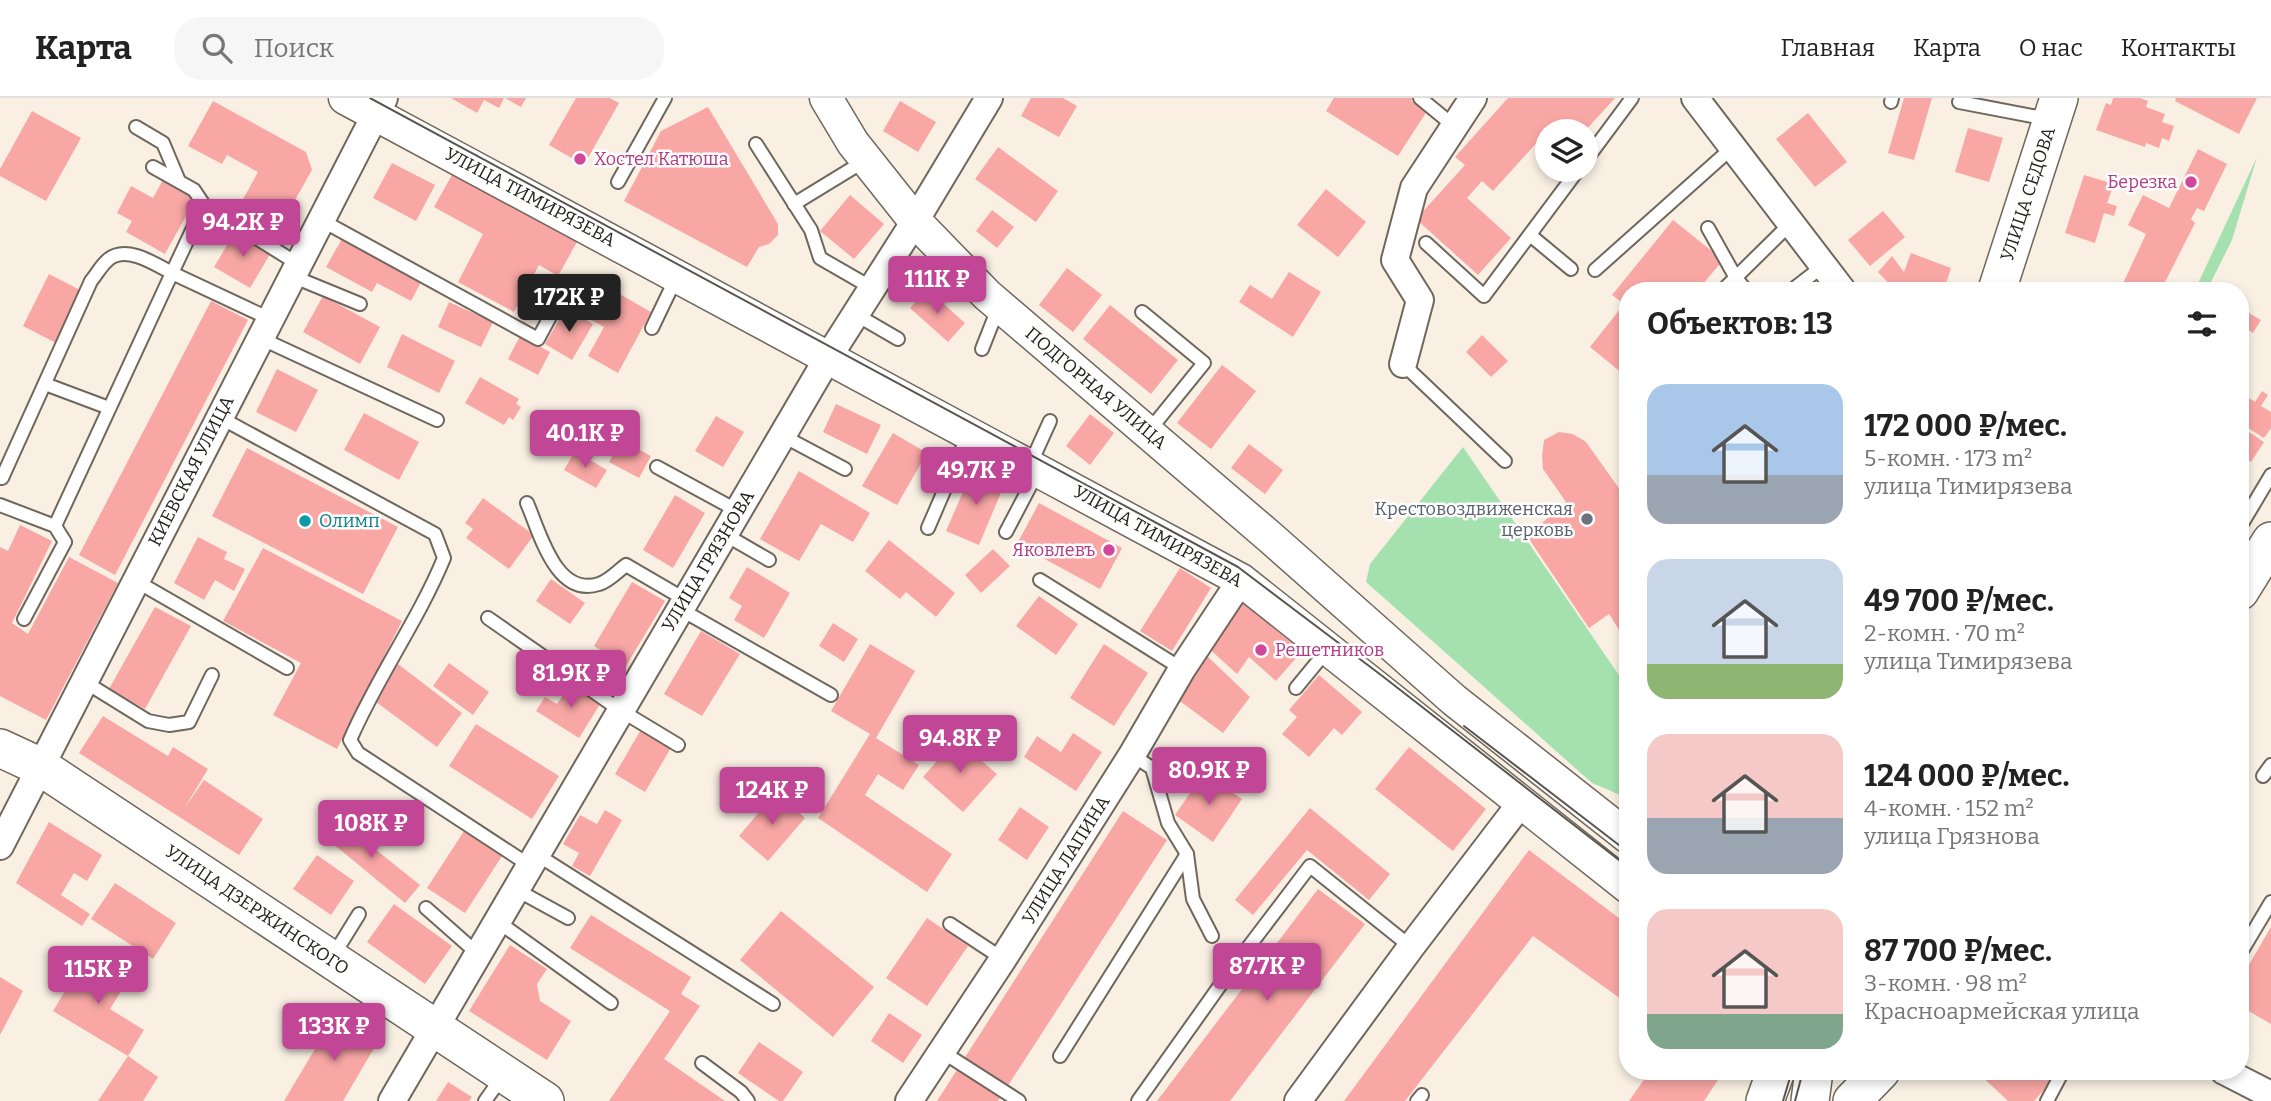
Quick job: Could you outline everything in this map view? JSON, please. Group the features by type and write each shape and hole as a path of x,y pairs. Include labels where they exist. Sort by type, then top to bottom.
{"main road":[{"name":"УЛИЦА СЕДОВА","path":"2000,282 2055,109"},
{"path":"2249,576 2271,541"},
{"name":"УЛИЦА ДЗЕРЖИНСКОГО","path":"0,748 41,767 433,1027 494,1087 545,1101"},
{"path":"1765,1101 1773,1080"},
{"path":"1810,1101 1813,1080"},
{"path":"1852,1101 1872,1080"}],"street":[{"name":"УЛИЦА ТИМИРЯЗЕВА","path":"345,98 380,106 677,276 1241,580 1619,880"},
{"name":"ПОДГОРНАЯ УЛИЦА","path":"825,98 866,160 915,221 999,306 1271,538 1454,700 1619,831"},
{"name":"УЛИЦА ГРЯЗНОВА","path":"391,1101 829,356 989,98"},
{"path":"1403,364 1420,300 1395,260 1414,188 1472,98"},
{"path":"1695,98 1836,282"},
{"name":"КИЕВСКАЯ УЛИЦА","path":"0,846 380,106"},
{"name":"УЛИЦА ЛАПИНА","path":"909,1101 1003,959 1132,755 1182,669 1241,580"},
{"path":"1298,1101 1521,803"},
{"path":"2242,1080 2271,1095"}],"lane":[{"path":"618,182 662,99 665,98"},
{"path":"1420,98 1454,126"},
{"path":"1598,144 1632,98"},
{"path":"1959,102 2055,109"},
{"path":"136,127 163,143 179,181"},
{"path":"756,144 811,230 820,258 872,288"},
{"path":"1595,270 1732,147"},
{"path":"794,204 866,160"},
{"path":"153,167 194,190 204,205 295,269 304,281 360,304"},
{"path":"1426,243 1484,296 1569,182"},
{"path":"55,526 204,205"},
{"path":"321,220 538,339 559,300"},
{"path":"1732,282 1791,223"},
{"path":"1708,228 1739,282"},
{"path":"1530,235 1571,269"},
{"path":"1,479 91,281 110,258 125,253 172,273 265,329 437,420"},
{"path":"1802,282 1823,266"},
{"path":"652,328 677,276"},
{"path":"982,349 999,306"},
{"path":"1142,312 1204,363 1148,433"},
{"path":"856,314 898,339"},
{"path":"1403,364 1505,461"},
{"path":"45,384 109,408"},
{"path":"219,417 435,534 444,558 432,587 360,717 350,740 358,753 773,1004"},
{"path":"1006,532 1034,468 1050,421"},
{"path":"928,528 969,432"},
{"path":"783,436 845,469"},
{"path":"657,467 738,511"},
{"path":"2249,512 2271,475"},
{"path":"527,503 562,577 581,587 601,583 626,565 683,604 831,695"},
{"path":"0,505 55,526 65,542 24,619"},
{"path":"724,534 769,560"},
{"path":"1040,580 1182,669"},
{"path":"136,581 287,668"},
{"path":"488,618 621,710 678,745"},
{"path":"1296,688 1329,649"},
{"path":"85,682 148,722 169,725 189,722 212,675"},
{"path":"1132,755 1152,768 1168,822 1187,854 1193,900 1212,936"},
{"path":"1060,1056 1187,854"},
{"path":"1138,1101 1231,970 1310,866 1411,947"},
{"path":"515,889 568,918"},
{"path":"2249,939 2271,902"},
{"path":"426,908 477,953"},
{"path":"331,960 359,914"},
{"path":"497,920 611,1003"},
{"path":"950,923 1003,959"},
{"path":"941,1051 1019,1101"},
{"path":"702,1063 741,1092 748,1101"},
{"path":"2047,1101 2058,1080"}],"green space":[{"path":"2257,157 2232,240 2211,282 2199,282"},
{"path":"1463,447 1619,675 1619,795 1592,783 1366,582 1370,564"}],"building":[{"path":"451,98 504,98 499,108 484,100 477,113"},
{"path":"505,98 526,98 521,107"},
{"path":"576,98 610,98 619,103 584,165 549,145"},
{"path":"1031,98 1063,98 1077,106 1059,137 1021,116"},
{"path":"1334,98 1413,98 1411,101 1427,111 1398,156 1326,111"},
{"path":"1508,98 1615,98 1596,119 1535,119 1535,145 1493,191 1482,181 1467,198 1511,238 1478,275 1416,219 1465,165 1455,157"},
{"path":"1904,98 1932,98 1914,160 1888,153"},
{"path":"2113,98 2140,98 2148,101 2146,107 2165,114 2162,122 2174,126 2169,141 2162,138 2159,148 2146,143 2145,147 2096,130 2106,103 2111,105"},
{"path":"2176,98 2257,98 2239,134 2175,101"},
{"path":"213,101 306,152 312,170 282,223 242,201 258,172 227,155 222,164 188,146"},
{"path":"900,101 936,122 918,152 883,131"},
{"path":"708,107 778,224 778,235 769,244 759,247 747,267 624,201 661,131"},
{"path":"32,111 81,138 46,201 0,176 0,169"},
{"path":"1808,113 1847,162 1815,187 1776,139"},
{"path":"1968,128 2003,138 1989,182 1955,172"},
{"path":"998,147 1058,191 1036,222 975,179"},
{"path":"2198,149 2227,164 2204,211 2197,208 2191,219 2195,223 2165,282 2124,282 2146,234 2128,225 2143,195 2169,208"},
{"path":"392,163 435,185 416,221 373,198"},
{"path":"453,173 577,242 558,276 539,265 514,312 458,282 483,234 434,207"},
{"path":"2084,175 2114,184 2107,203 2117,206 2114,216 2104,213 2095,243 2065,233"},
{"path":"164,178 197,196 165,254 126,232 132,221 117,213 131,186 153,198"},
{"path":"1326,189 1366,222 1338,257 1297,225"},
{"path":"850,195 884,224 854,259 820,231"},
{"path":"992,210 1014,227 997,248 976,231"},
{"path":"1883,211 1905,237 1870,266 1848,240"},
{"path":"1673,220 1723,260 1705,282 1623,282"},
{"path":"236,230 272,251 250,288 214,267"},
{"path":"343,237 422,280 411,301 377,283 372,292 326,267"},
{"path":"1911,253 1951,268 1947,282 1887,282 1878,272 1892,256 1904,272"},
{"path":"1067,268 1102,295 1073,332 1039,305"},
{"path":"1289,272 1321,292 1293,337 1239,302 1250,285 1272,299"},
{"path":"49,274 84,292 58,344 23,326"},
{"path":"595,280 651,312 618,373 588,356 604,327 577,312"},
{"path":"1619,286 1619,300 1612,295"},
{"path":"927,289 965,323 948,342 910,308"},
{"path":"323,296 380,327 360,364 303,332"},
{"path":"211,301 248,320 115,575 79,555"},
{"path":"449,302 493,322 481,347 438,327"},
{"path":"1110,305 1178,360 1151,394 1083,339"},
{"path":"566,308 593,324 572,360 545,344"},
{"path":"1619,310 1619,371 1590,347"},
{"path":"2249,313 2261,320 2253,333 2249,331"},
{"path":"402,334 455,361 439,393 387,367"},
{"path":"1482,335 1508,361 1491,377 1466,352"},
{"path":"520,336 550,352 538,375 508,359"},
{"path":"1222,365 1256,391 1211,449 1177,423"},
{"path":"277,369 318,390 296,432 256,412"},
{"path":"480,377 519,399 516,404 521,407 513,420 509,417 504,425 465,403"},
{"path":"2262,391 2268,395 2261,406 2271,412 2271,428 2264,438 2249,429 2249,398 2255,402"},
{"path":"836,404 881,425 867,454 823,432"},
{"path":"364,413 419,442 399,480 344,450"},
{"path":"1090,414 1114,433 1090,465 1066,446"},
{"path":"716,416 744,432 723,467 695,451"},
{"name":"Крестовоздвиженская церковь","path":"1559,432 1573,434 1586,442 1619,488 1619,630 1609,614 1589,628 1527,536 1566,502 1543,469 1544,440"},
{"path":"2249,432 2264,442 2251,462 2249,461"},
{"path":"893,433 927,453 897,505 862,486"},
{"path":"621,440 651,456 639,478 609,462"},
{"path":"1249,444 1283,470 1265,494 1231,468"},
{"name":"Олимп","path":"247,448 398,527 363,594 212,516"},
{"path":"575,451 607,470 596,488 564,470"},
{"path":"973,469 1005,483 979,545 946,531"},
{"path":"799,471 870,513 853,542 821,524 799,561 760,539"},
{"path":"675,495 705,513 673,568 643,550"},
{"path":"483,498 534,535 509,569 466,538 473,529 465,523"},
{"path":"1039,503 1122,548 1100,589 1017,544"},
{"path":"20,525 52,541 12,623 28,634 69,557 118,583 46,720 0,696 0,547 8,551"},
{"path":"198,537 227,552 224,559 245,569 234,591 215,580 204,600 174,583"},
{"path":"889,540 955,593 936,617 906,592 900,599 865,571"},
{"path":"263,548 402,621 337,749 273,715 301,663 223,621"},
{"path":"993,549 1010,566 981,593 965,575"},
{"path":"747,567 790,593 764,638 734,620 742,606 729,598"},
{"path":"1180,568 1211,588 1172,651 1140,631"},
{"path":"551,579 585,603 570,624 536,601"},
{"path":"632,582 665,601 626,666 594,646"},
{"path":"1039,596 1078,624 1056,655 1016,626"},
{"path":"1242,597 1304,649 1276,681 1249,657 1237,674 1204,644"},
{"path":"155,607 191,626 145,709 109,689"},
{"path":"833,623 858,639 844,662 819,646"},
{"path":"701,631 740,654 702,716 664,694"},
{"path":"870,644 915,671 876,738 919,765 903,790 878,774 865,795 952,854 927,892 818,818 870,734 831,711"},
{"path":"1104,644 1148,673 1114,726 1070,698"},
{"path":"1205,654 1250,697 1223,733 1173,696"},
{"path":"449,663 489,692 473,715 433,686"},
{"path":"398,664 462,713 437,747 372,699"},
{"path":"1319,675 1362,712 1342,735 1334,728 1309,757 1282,734 1297,717 1289,710"},
{"path":"572,682 602,701 579,738 536,711 545,697 557,704"},
{"path":"103,716 168,756 173,747 208,769 184,809 204,780 263,819 239,855 79,753"},
{"path":"476,724 559,776 532,819 449,766"},
{"path":"642,728 672,746 645,792 615,774"},
{"path":"1073,733 1102,752 1076,791 1024,757 1037,736 1061,752"},
{"path":"956,739 997,774 963,812 923,777"},
{"path":"1409,747 1486,809 1453,851 1375,789"},
{"path":"1204,773 1242,799 1213,842 1175,815"},
{"path":"776,792 805,818 768,861 739,836"},
{"path":"1020,807 1049,827 1027,860 998,840"},
{"path":"1310,808 1390,874 1369,900 1307,850 1253,915 1235,900"},
{"path":"605,810 622,820 590,876 572,866 579,853 563,844 580,815 597,824"},
{"path":"1123,811 1167,840 998,1101 937,1101"},
{"path":"335,817 420,885 405,903 321,834"},
{"path":"49,822 102,855 87,881 74,873 61,895 90,914 82,926 16,883"},
{"path":"466,828 504,853 465,913 427,888"},
{"path":"1529,850 1619,918 1619,998 1533,936 1405,1101 1344,1101"},
{"path":"317,855 354,881 331,915 293,889"},
{"path":"115,883 176,923 153,959 91,919"},
{"path":"1318,889 1365,924 1230,1101 1157,1101"},
{"path":"394,904 452,946 425,984 367,942"},
{"path":"781,911 874,987 833,1037 740,960"},
{"path":"591,915 691,977 681,994 700,1006 664,1059 725,1101 609,1101 670,1011 570,948"},
{"path":"927,918 968,946 927,1006 886,978"},
{"path":"2271,927 2271,1024 2249,1011 2249,965"},
{"path":"510,945 547,969 537,984 540,1001 571,1021 547,1060 469,1011"},
{"path":"86,956 128,980 110,1009 144,1030 128,1056 53,1011"},
{"path":"0,977 23,991 0,1035"},
{"path":"337,1012 380,1038 343,1101 284,1101"},
{"path":"889,1013 922,1035 903,1063 871,1041"},
{"path":"759,1042 803,1072 783,1101 779,1101 738,1073"},
{"path":"128,1056 158,1077 143,1101 98,1101"},
{"path":"1644,1080 1718,1080 1704,1101 1629,1101"},
{"path":"1986,1080 2052,1080 2034,1101 2008,1101"},
{"path":"448,1082 472,1097 469,1101 436,1101"}],"tram line":[{"path":"370,98 1238,567 1619,860"},
{"path":"1464,726 1619,845"},
{"path":"1783,1101 1789,1080"},
{"path":"1795,1101 1801,1080"}],"place":[{"name":"Хостел Катюша","path":"580,159"},
{"name":"Березка","path":"2191,182"},
{"name":"Крестовоздвиженская церковь","path":"1587,519"},
{"name":"Олимп","path":"305,521"},
{"name":"Яковлевъ","path":"1109,550"},
{"name":"Решетников","path":"1261,650"}]}
